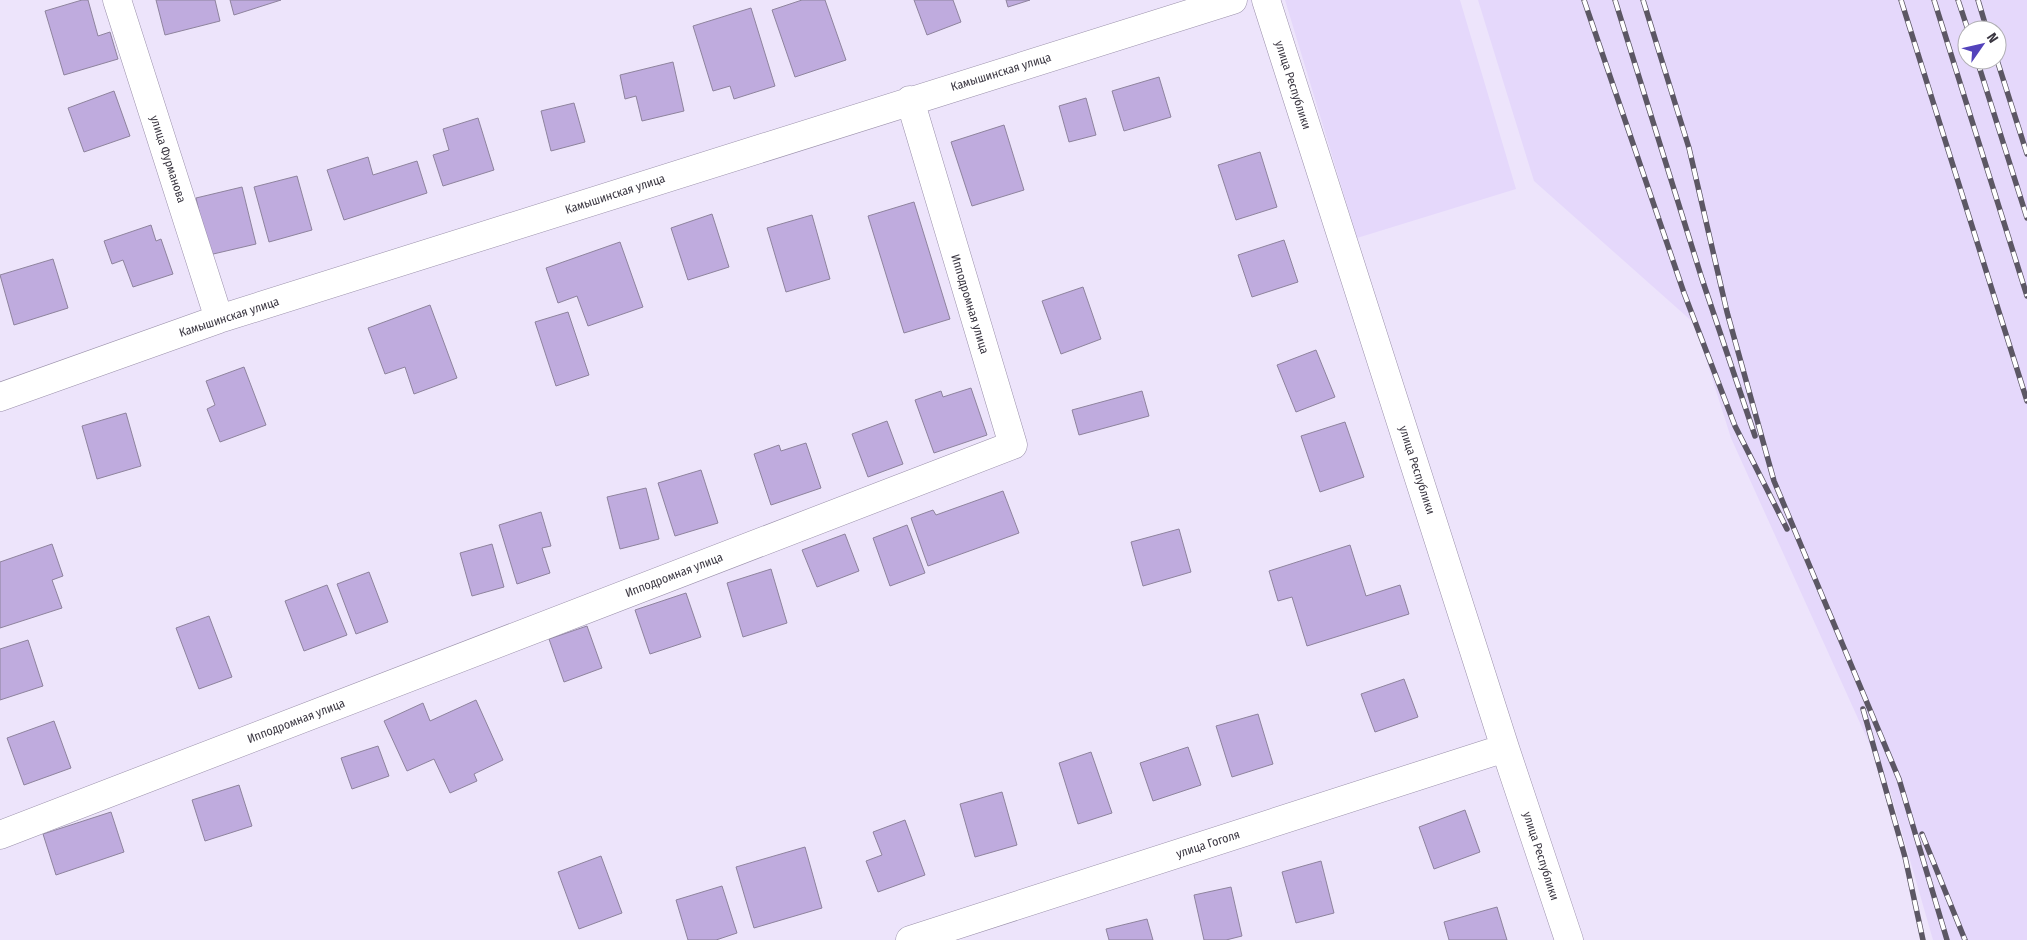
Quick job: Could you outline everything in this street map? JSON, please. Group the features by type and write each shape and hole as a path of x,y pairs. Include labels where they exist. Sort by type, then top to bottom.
{"street":[{"name":"улица Фурманова","path":"117,0 219,319"},
{"name":"Камышинская улица","path":"0,397 219,319 910,100 1233,0"},
{"name":"улица Республики","path":"1266,0 1505,748 1570,940"},
{"name":"Ипподромная улица","path":"0,835 1013,445 910,100"},
{"name":"улица Гоголя","path":"910,940 1505,748"}],"shaded area":[{"path":"1285,0 1460,0 1516,189 1357,238"},
{"path":"1478,0 2027,0 2027,940 1933,940 1889,787 1731,438 1695,324 1534,181"}],"building":[{"path":"88,0 98,36 110,32 118,59 64,75 45,11"},
{"path":"156,0 215,0 220,21 165,35"},
{"path":"230,0 281,0 234,15"},
{"path":"802,0 825,0 846,60 795,77 772,10"},
{"path":"914,0 953,0 961,22 927,35"},
{"path":"1006,0 1030,0 1008,7"},
{"path":"751,8 775,86 734,99 730,86 713,91 693,26"},
{"path":"673,62 684,111 642,121 636,96 625,99 620,75"},
{"path":"1159,77 1171,117 1124,131 1112,91"},
{"path":"114,91 130,136 84,152 68,108"},
{"path":"1086,98 1096,135 1069,142 1059,106"},
{"path":"574,103 585,142 551,151 541,111"},
{"path":"478,118 494,170 443,186 433,155 449,150 443,129"},
{"path":"1004,125 1024,190 972,206 951,142"},
{"path":"1260,152 1277,207 1236,220 1218,165"},
{"path":"368,157 373,175 417,161 427,193 344,220 327,170"},
{"path":"297,176 312,230 269,242 254,187"},
{"path":"242,187 256,244 209,255 196,198"},
{"path":"914,202 950,319 904,333 868,216"},
{"path":"712,214 729,267 688,280 671,228"},
{"path":"812,215 830,279 786,292 767,228"},
{"path":"151,225 156,241 161,239 173,274 133,287 123,260 112,264 104,241"},
{"path":"1284,240 1298,282 1252,297 1238,255"},
{"path":"620,242 643,307 588,326 577,296 558,303 546,268"},
{"path":"53,259 68,308 14,325 0,275"},
{"path":"1083,287 1101,339 1061,354 1042,301"},
{"path":"430,305 457,378 414,394 405,367 385,374 368,328"},
{"path":"568,312 589,375 556,386 535,322"},
{"path":"1316,350 1335,397 1296,412 1277,365"},
{"path":"244,367 266,425 220,442 207,409 215,405 206,381"},
{"path":"971,388 987,435 934,453 915,400 941,391 943,397"},
{"path":"1142,391 1149,416 1079,435 1072,410"},
{"path":"126,413 141,466 97,479 82,426"},
{"path":"887,421 903,464 868,477 852,434"},
{"path":"1345,422 1364,477 1320,492 1301,436"},
{"path":"806,443 821,488 771,505 754,454 779,445 781,451"},
{"path":"701,470 718,523 675,536 658,483"},
{"path":"646,488 659,539 620,549 607,497"},
{"path":"1003,491 1019,533 928,566 911,518 933,510 936,515"},
{"path":"541,512 551,546 542,548 550,573 517,584 499,525"},
{"path":"907,525 925,573 890,586 873,538"},
{"path":"1179,529 1191,572 1143,586 1131,542"},
{"path":"845,534 859,571 817,587 802,550"},
{"path":"52,544 63,576 52,580 62,608 0,628 0,562"},
{"path":"492,544 504,587 472,596 460,553"},
{"path":"1350,545 1366,596 1400,585 1409,614 1307,646 1292,597 1278,601 1269,571"},
{"path":"771,569 787,623 743,637 727,583"},
{"path":"369,572 388,622 356,634 337,584"},
{"path":"327,585 347,635 304,651 285,601"},
{"path":"686,593 701,637 650,654 635,610"},
{"path":"209,616 232,677 199,689 176,628"},
{"path":"587,626 602,668 564,682 549,639"},
{"path":"28,640 43,686 0,700 0,649"},
{"path":"1404,679 1418,717 1375,732 1361,694"},
{"path":"476,700 503,760 474,774 477,781 450,793 434,759 407,771 384,721 423,703 430,721"},
{"path":"1258,714 1273,764 1232,777 1216,726"},
{"path":"54,721 71,768 24,785 7,738"},
{"path":"378,746 389,776 352,789 341,758"},
{"path":"1188,747 1201,785 1153,801 1140,763"},
{"path":"1091,752 1112,813 1078,824 1059,763"},
{"path":"239,785 252,826 205,841 192,800"},
{"path":"1002,792 1017,845 975,857 960,804"},
{"path":"1465,810 1480,852 1434,869 1419,827"},
{"path":"111,812 124,852 56,875 43,834"},
{"path":"905,820 925,875 878,892 866,861 882,855 873,832"},
{"path":"805,847 822,908 754,928 736,867"},
{"path":"601,856 622,913 579,929 558,872"},
{"path":"1321,861 1334,913 1296,923 1282,872"},
{"path":"722,886 737,933 716,940 688,940 676,900"},
{"path":"1231,887 1242,936 1226,940 1204,940 1194,895"},
{"path":"1497,907 1507,940 1449,940 1444,922"},
{"path":"1147,919 1153,940 1109,940 1106,929"}],"railway":[{"path":"1584,0 1684,293 1735,426 1787,529"},
{"path":"1615,0 1702,279 1755,436"},
{"path":"1643,0 1689,148 1727,312 1774,481 1899,779 1947,940"},
{"path":"1901,0 2027,401"},
{"path":"1934,0 2027,296"},
{"path":"1958,0 1965,20"},
{"path":"1978,0 1984,20"},
{"path":"1980,70 2027,218"},
{"path":"2000,70 2027,154"},
{"path":"1863,709 1905,857 1923,940"},
{"path":"1922,834 1965,940"}]}
